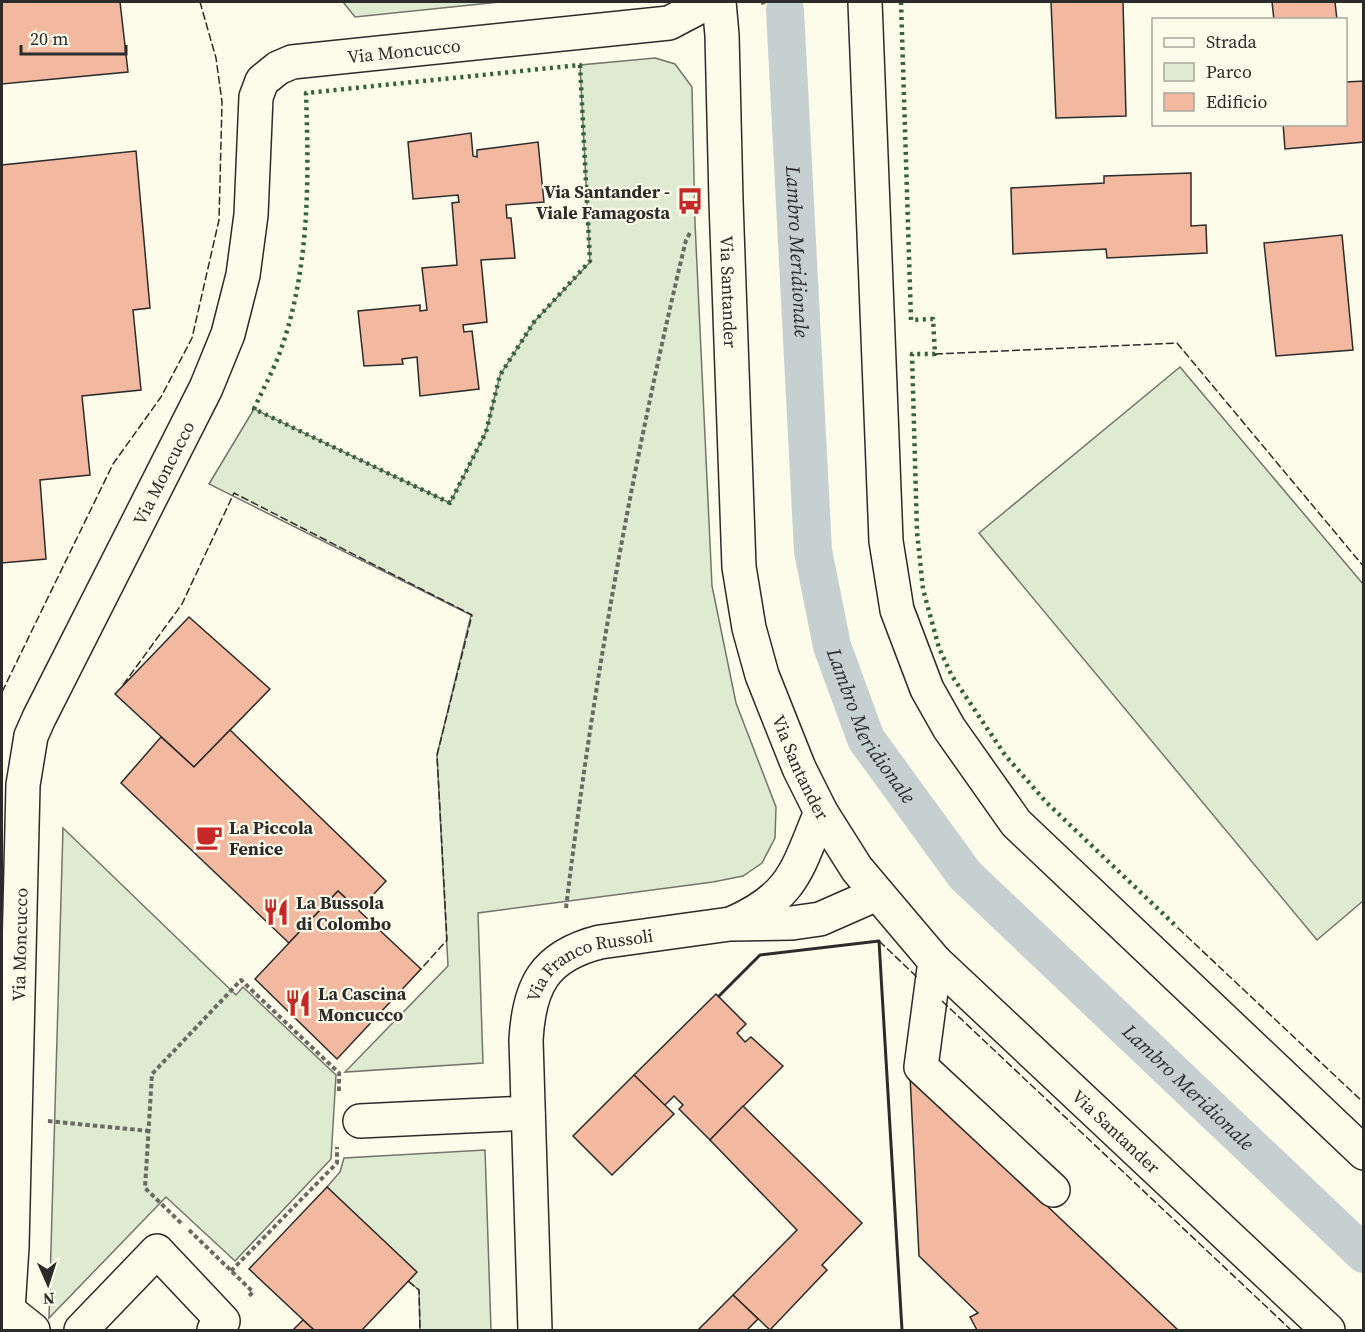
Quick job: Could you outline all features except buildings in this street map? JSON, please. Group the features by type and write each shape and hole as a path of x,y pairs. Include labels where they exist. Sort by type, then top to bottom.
{"street":[{"name":"Via Moncucco","path":"15,1324 12,1247 23,785 31,736 206,388 228,334 249,241 254,114 256,97 262,81 278,68 292,62 669,23 709,2"},
{"name":"Via Santander","path":"719,2 722,34 739,567 749,628 762,675 799,768 821,812 857,869 935,961 1328,1330"},
{"path":"865,2 886,541 897,610 927,689 949,728 1016,823 1364,1153"},
{"name":"Via Franco Russoli","path":"730,924 755,913 786,888 801,862 821,812"},
{"name":"Via Franco Russoli","path":"535,1330 526,1040 535,988 552,965 566,954 585,945 730,924 792,923 820,919 877,894"},
{"path":"935,961 921,1067 1053,1190"},
{"path":"349,1131 528,1113"},
{"path":"81,1330 157,1251 219,1326"}],"path":[{"path":"566,908 595,695 666,326 686,240 692,228"},
{"path":"219,1326 253,1292 145,1188 152,1074 240,980 339,1073 339,1095"},
{"path":"45,1121 149,1131"},
{"path":"231,1271 337,1163 349,1131"}],"green space":[{"path":"343,2 500,2 355,17"},
{"path":"655,58 675,64 692,87 695,223 712,586 736,703 776,807 775,838 762,863 743,876 478,913 483,1063 345,1072 448,966 437,755 471,615 209,484 254,409 450,503 486,432 500,375 534,322 590,262 580,65"},
{"path":"1180,367 1363,584 1363,901 1317,940 979,533"},
{"path":"63,828 236,995 243,987 336,1075 331,1159 235,1261 166,1197 49,1318"},
{"path":"485,1150 491,1330 420,1330 419,1290 408,1281 416,1272 327,1187 340,1172 344,1158"}],"waterway":[{"name":"Lambro Meridionale","path":"785,10 813,551 832,646 866,739 965,875 1364,1254"}],"hedge":[{"path":"901,2 911,320 933,319 935,354 912,354 917,532 923,589 939,648 952,676 1005,755 1046,802 1178,928"},
{"path":"580,65 590,261 534,322 500,375 486,432 450,503 254,409 279,355 297,291 307,192 306,93 580,65"}],"fence":[{"path":"2,692 113,464 161,397 192,338 219,220 222,102 216,58 200,2"},
{"path":"935,354 1177,343 1364,567"},
{"path":"123,685 182,604 234,493 472,615 437,755 447,940 421,969"},
{"path":"1178,928 1364,1103"},
{"path":"879,941 918,978"},
{"path":"942,1001 1291,1330"},
{"path":"408,1281 419,1290 420,1330"}],"wall":[{"path":"719,996 760,955 879,941 902,1330"}],"place":[{"name":"Via Santander - Viale Famagosta","path":"690,201"},
{"name":"La Piccola Fenice","path":"209,837"},
{"name":"La Bussola di Colombo","path":"276,912"},
{"name":"La Cascina Moncucco","path":"298,1003"}]}
